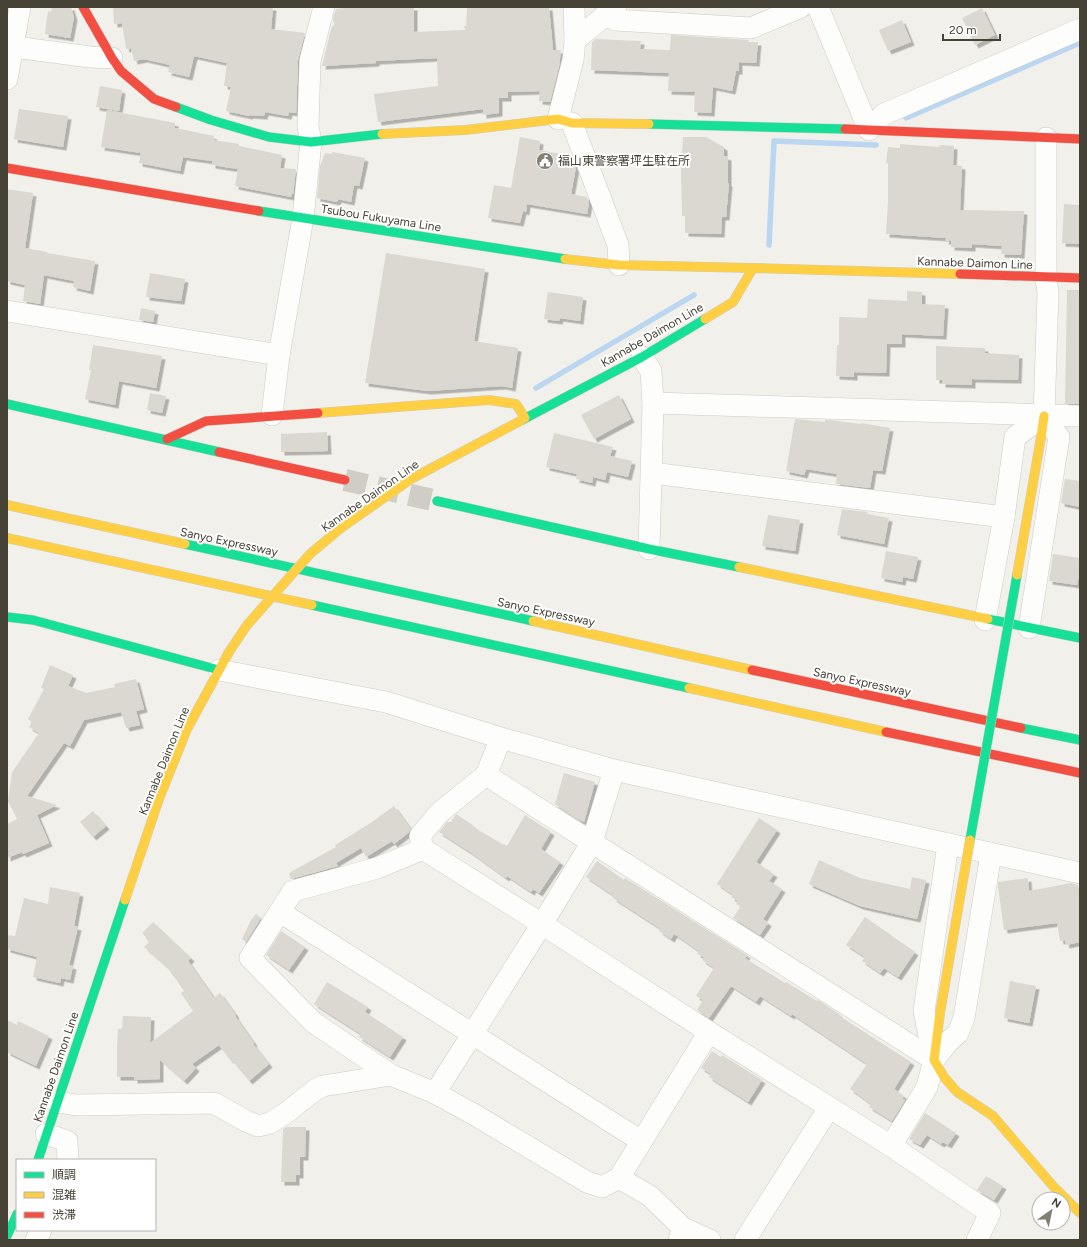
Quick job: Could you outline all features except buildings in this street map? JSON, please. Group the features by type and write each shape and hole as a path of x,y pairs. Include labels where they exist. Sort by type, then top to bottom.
{"main road":[{"path":"83,7 121,72 154,99 210,120 269,137 311,142 381,134 465,130 565,121 869,130 1080,139"},
{"name":"Tsubou Fukuyama Line","path":"7,168 303,218 542,256 619,265 753,268"},
{"name":"Kannabe Daimon Line","path":"38,1159 159,799 187,729 224,661 247,625 310,554 341,528 411,479 642,357 733,302 753,268 1080,278"},
{"path":"167,439 206,421 489,400 516,404 525,418"},
{"path":"7,404 345,480"},
{"path":"1044,416 940,1013 934,1060 944,1077 957,1092 993,1116 1053,1186 1080,1213"},
{"path":"224,430 240,418"},
{"path":"226,445 232,454"},
{"path":"438,501 649,549 985,620 1080,638"},
{"name":"Sanyo Expressway","path":"7,505 1080,740"},
{"path":"7,538 945,745 1080,773"},
{"path":"7,617 32,620 224,661"},
{"path":"7,1236 10,1224 16,1215"}],"street":[{"path":"7,79 10,46 20,7"},
{"path":"272,416 279,355 303,218 311,142 308,126 310,60 324,7"},
{"path":"574,7 575,40 565,121 618,245 619,265"},
{"path":"575,40 610,11 615,20 751,28 801,7"},
{"path":"818,7 869,130 884,114 1080,29"},
{"path":"10,46 90,57 112,58"},
{"path":"1029,628 1059,437 1044,416 1048,293 1046,278 1046,138"},
{"path":"7,311 279,355"},
{"path":"642,357 651,371 653,403 649,549"},
{"path":"653,403 1080,416"},
{"path":"985,620 1004,517 1015,437 1044,416"},
{"path":"652,473 1004,517"},
{"path":"224,661 386,702 501,738 614,770 1080,873"},
{"path":"501,738 486,775 439,813 420,836 423,850 542,924 709,1032 890,1146 990,1213 977,1240"},
{"path":"435,1093 592,842 614,770"},
{"path":"486,775 934,1060"},
{"path":"934,1060 924,1011 948,844"},
{"path":"423,850 377,868 293,891 250,958 313,1022 391,1075 435,1093 475,1115 587,1182 602,1187 619,1178 709,1032"},
{"path":"890,1146 927,1087 934,1060 948,1042 958,1033 964,1018 991,854"},
{"path":"280,912 641,1142"},
{"path":"57,1102 76,1105 214,1103 258,1126 270,1123 286,1113 315,1090 323,1086 391,1075"},
{"path":"745,1240 829,1108"},
{"path":"46,1134 67,1141 68,1159"},
{"path":"619,1178 650,1196 681,1234 710,1240"},
{"path":"36,1240 40,1231"}],"waterway":[{"path":"906,118 1080,43"},
{"path":"769,245 774,141 876,145"},
{"path":"536,388 694,295"}],"tunnel":[{"path":"345,480 437,501"}],"traffic: fast":[{"path":"176,107 211,120 269,137 311,142 382,134"},
{"path":"649,124 845,129"},
{"path":"259,211 565,259"},
{"path":"522,420 642,357 705,319"},
{"path":"7,404 219,452"},
{"path":"437,501 649,549 739,567"},
{"path":"185,544 533,621"},
{"path":"970,840 1017,575"},
{"path":"312,605 689,688"},
{"path":"7,617 33,620 219,670"},
{"path":"988,619 1080,638"},
{"path":"1021,728 1080,740"},
{"path":"38,1159 125,900"},
{"path":"7,1236 16,1216"}],"traffic: slow":[{"path":"382,134 465,130 558,119 572,123 649,124"},
{"path":"565,259 619,265 753,268"},
{"path":"705,319 733,302 753,268 960,274"},
{"path":"318,413 489,400 516,404 525,418"},
{"path":"1041,437 1044,416"},
{"path":"341,528 411,479 522,420"},
{"path":"1017,575 1041,437"},
{"path":"7,505 185,544"},
{"path":"229,652 247,625 310,554 341,528"},
{"path":"7,538 312,605"},
{"path":"739,567 988,619"},
{"path":"533,621 752,670"},
{"path":"125,900 159,799 187,729 229,652"},
{"path":"689,688 886,732"},
{"path":"940,1013 970,840"},
{"path":"940,1013 934,1060 944,1077 957,1092 993,1116 1053,1186 1080,1213"}],"traffic: jam":[{"path":"83,7 121,71 154,99 176,107"},
{"path":"845,129 1080,139"},
{"path":"7,168 259,211"},
{"path":"960,274 1080,278"},
{"path":"167,439 206,421 318,413"},
{"path":"219,452 345,480"},
{"path":"752,670 1021,728"},
{"path":"886,732 1080,773"}],"place":[{"name":"福山東警察署坪生駐在所","path":"545,161"}]}
